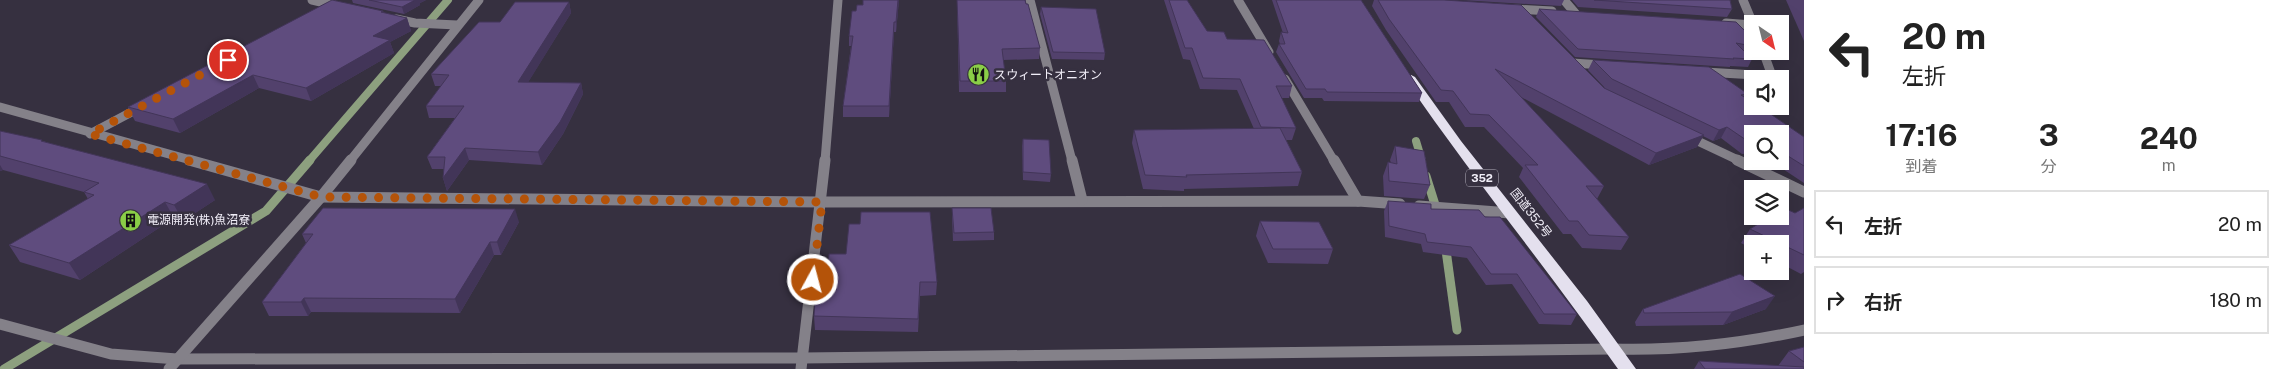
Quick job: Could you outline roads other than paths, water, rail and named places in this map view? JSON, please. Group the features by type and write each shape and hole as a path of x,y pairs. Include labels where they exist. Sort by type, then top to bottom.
{"highway":[{"name":"国道352号","path":"1404,68 1456,144 1582,305 1627,369"}],"street":[{"path":"312,0 352,9"},
{"path":"169,369 321,197 457,25 479,0"},
{"path":"802,364 822,202 838,0"},
{"path":"1030,0 1082,200"},
{"path":"1238,0 1358,201"},
{"path":"1564,0 1575,13"},
{"path":"1743,0 1749,15"},
{"path":"324,10 332,5"},
{"path":"1510,9 1557,12"},
{"path":"1520,9 1532,23"},
{"path":"1566,12 1585,14"},
{"path":"390,18 415,23 457,25"},
{"path":"1713,22 1744,24"},
{"path":"1584,76 1568,59 1610,65"},
{"path":"1696,71 1772,76 1766,60"},
{"path":"90,134 151,102"},
{"path":"0,107 90,134 321,197 822,202 1082,200 1358,201 1510,213"},
{"path":"1681,133 1804,192"},
{"path":"0,324 112,354 177,359 802,364 1612,349 1648,350 1721,346 1804,330"}],"waterway":[{"path":"309,161 448,0"},
{"path":"1416,141 1422,161"},
{"path":"4,369 266,211 310,160"},
{"path":"1426,176 1437,211"},
{"path":"1445,243 1457,330"}],"place":[{"name":"スウィートオニオン","path":"978,75"},
{"name":"電源開発(株)魚沼寮","path":"131,220"}]}
